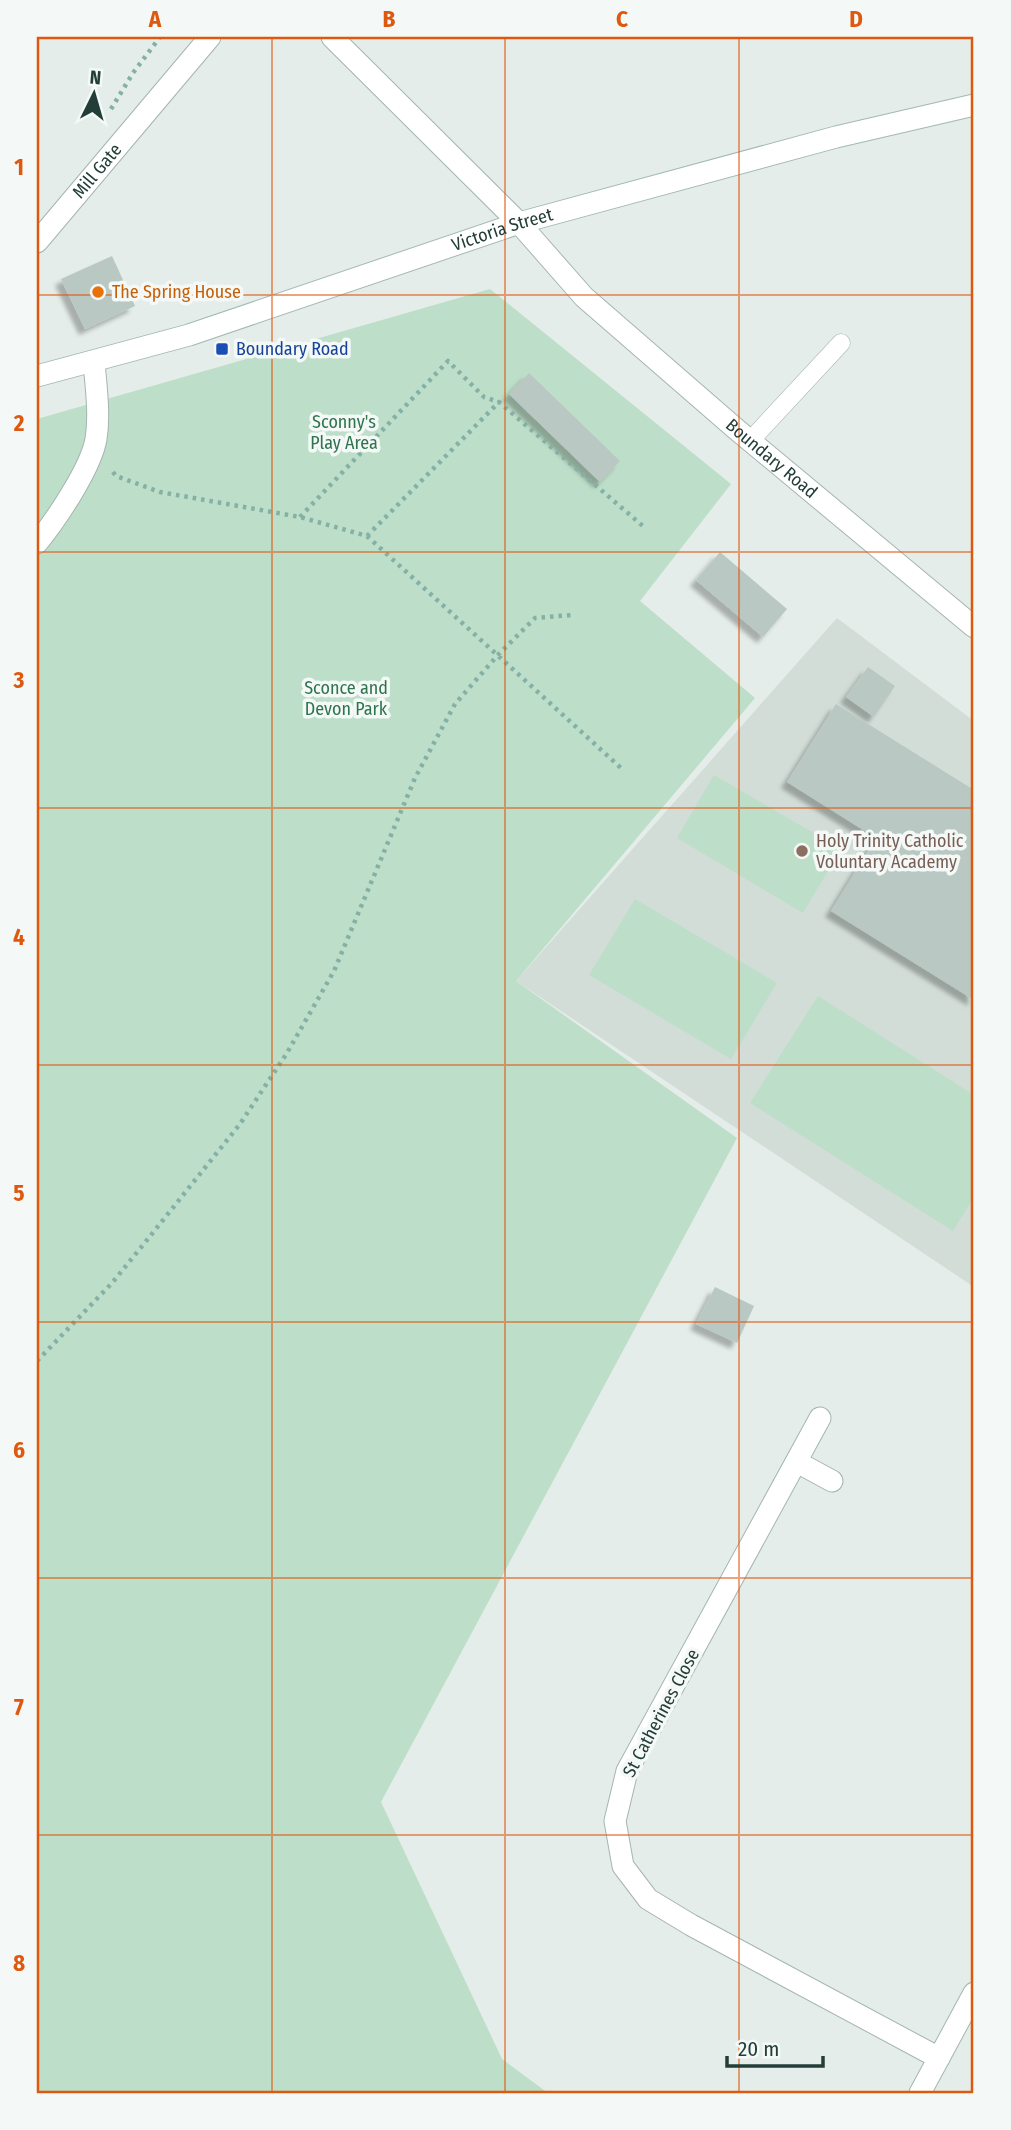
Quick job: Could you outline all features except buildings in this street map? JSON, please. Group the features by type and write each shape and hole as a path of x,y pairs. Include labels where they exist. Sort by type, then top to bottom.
{"street":[{"name":"Mill Gate","path":"37,242 210,37"},
{"name":"Boundary Road","path":"332,37 519,223 584,297 974,627"},
{"name":"Victoria Street","path":"37,376 189,335 519,223 836,137 974,105"},
{"path":"37,543 55,520 80,477 96,441 94,362"},
{"name":"St Catherines Close","path":"820,1418 627,1771 615,1821 624,1866 648,1899 680,1919 940,2058"},
{"path":"797,1462 832,1481"},
{"path":"920,2093 974,1993"}],"lane":[{"path":"750,440 841,343"}],"path":[{"path":"300,517 448,361 484,397 499,402 644,527"},
{"path":"367,536 499,402"},
{"path":"96,441 116,476 160,492 300,517 367,536 621,768"},
{"path":"37,1361 112,1283 147,1240 240,1124 287,1053 334,971 415,778 455,704 497,656 536,618 572,615"}],"shaded area":[{"name":"Holy Trinity Catholic Voluntary Academy","path":"837,618 974,721 974,1287 516,981"}],"green space":[{"path":"490,289 731,484 640,601 755,698 516,981 737,1138 381,1802 502,2059 548,2093 37,2093 37,419"},
{"path":"714,775 841,849 803,913 677,838"},
{"path":"635,899 777,983 731,1059 589,975"},
{"path":"818,996 974,1095 974,1197 953,1231 750,1103"}],"place":[{"name":"The Spring House","path":"98,292"},
{"name":"Boundary Road","path":"222,349"},
{"name":"Holy Trinity Catholic Voluntary Academy","path":"802,851"}],"park label":[{"name":"Sconny's Play Area","path":"344,432"},
{"name":"Sconce and Devon Park","path":"346,698"}]}
